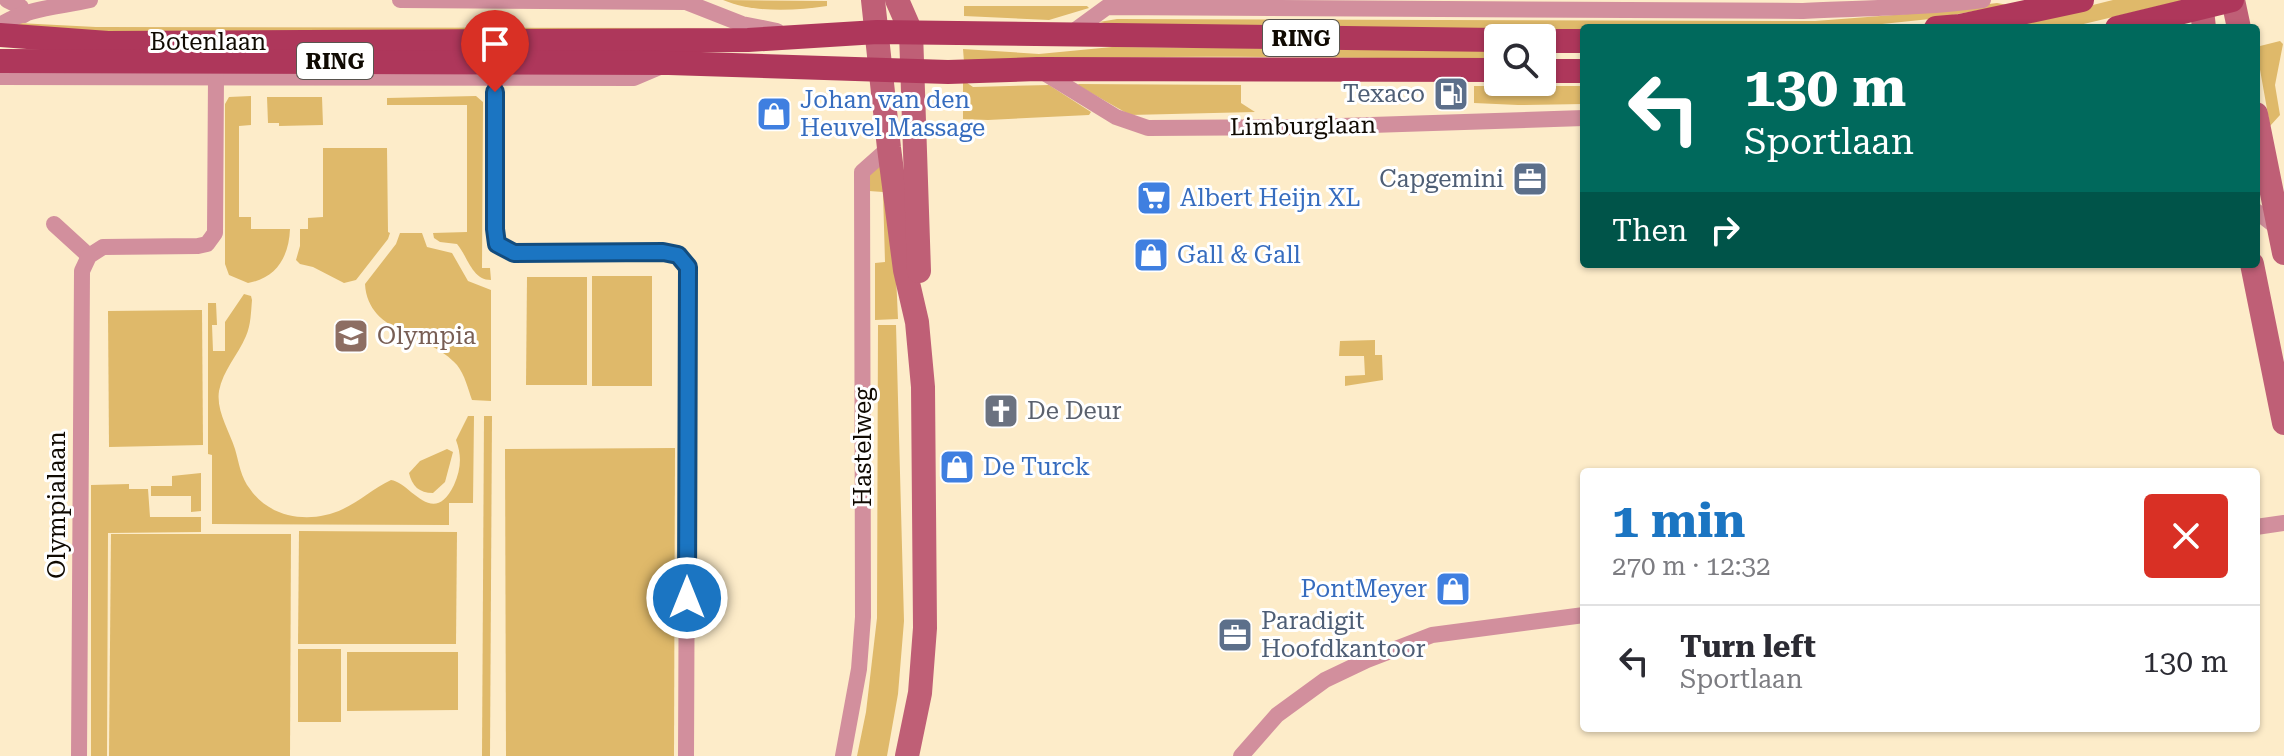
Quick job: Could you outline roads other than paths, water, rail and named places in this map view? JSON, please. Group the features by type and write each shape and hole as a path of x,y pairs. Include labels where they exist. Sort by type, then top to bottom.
{"main road":[{"path":"2138,24 2202,12 2232,0"},
{"path":"1958,24 2076,2"},
{"name":"Botenlaan","path":"0,35 108,43 748,40 877,32"},
{"name":"RING","path":"877,32 1484,40"},
{"path":"1556,41 1580,41"},
{"name":"Botenlaan","path":"0,61 669,63 880,70"},
{"name":"RING","path":"880,70 1484,70"},
{"path":"1556,71 1580,71"}],"street":[{"path":"7,0 21,7 24,15"},
{"path":"0,25 62,4 90,0"},
{"name":"Botenlaan","path":"400,0 686,2 742,24 800,36"},
{"path":"873,0 905,270 917,322"},
{"path":"897,0 911,32 919,263 917,322 925,452 925,628 920,693 907,756"},
{"path":"1069,35 1107,7 1168,4 1676,6 1803,11 1903,3 1934,7 1983,0"},
{"path":"2025,0 2076,2"},
{"path":"2232,0 2238,24"},
{"name":"Botenlaan","path":"0,77 634,78 669,63"},
{"name":"Limburglaan","path":"1037,69 1116,117 1148,128 1309,127 1580,118"},
{"path":"54,224 89,256 103,247 207,244 215,233 216,77"},
{"path":"495,77 497,244 514,253 663,252 678,255 688,267 686,756"},
{"path":"2260,134 2284,253"},
{"name":"Hastelweg","path":"843,756 859,669 863,617 862,172 889,148"},
{"path":"2260,214 2279,229"},
{"name":"Olympialaan","path":"79,756 82,271 89,256"},
{"path":"2253,268 2284,423"},
{"path":"2260,526 2284,523"},
{"path":"1241,756 1277,715 1325,680 1367,660 1432,635 1580,616"}],"place":[{"name":"Texaco","path":"1451,94"},
{"name":"Johan van den Heuvel Massage","path":"774,114"},
{"name":"Capgemini","path":"1530,179"},
{"name":"Albert Heijn XL","path":"1154,198"},
{"name":"Gall & Gall","path":"1151,255"},
{"name":"Olympia","path":"351,336"},
{"name":"De Deur","path":"1001,411"},
{"name":"De Turck","path":"957,467"},
{"name":"PontMeyer","path":"1453,589"},
{"name":"Paradigit Hoofdkantoor","path":"1235,635"}]}
